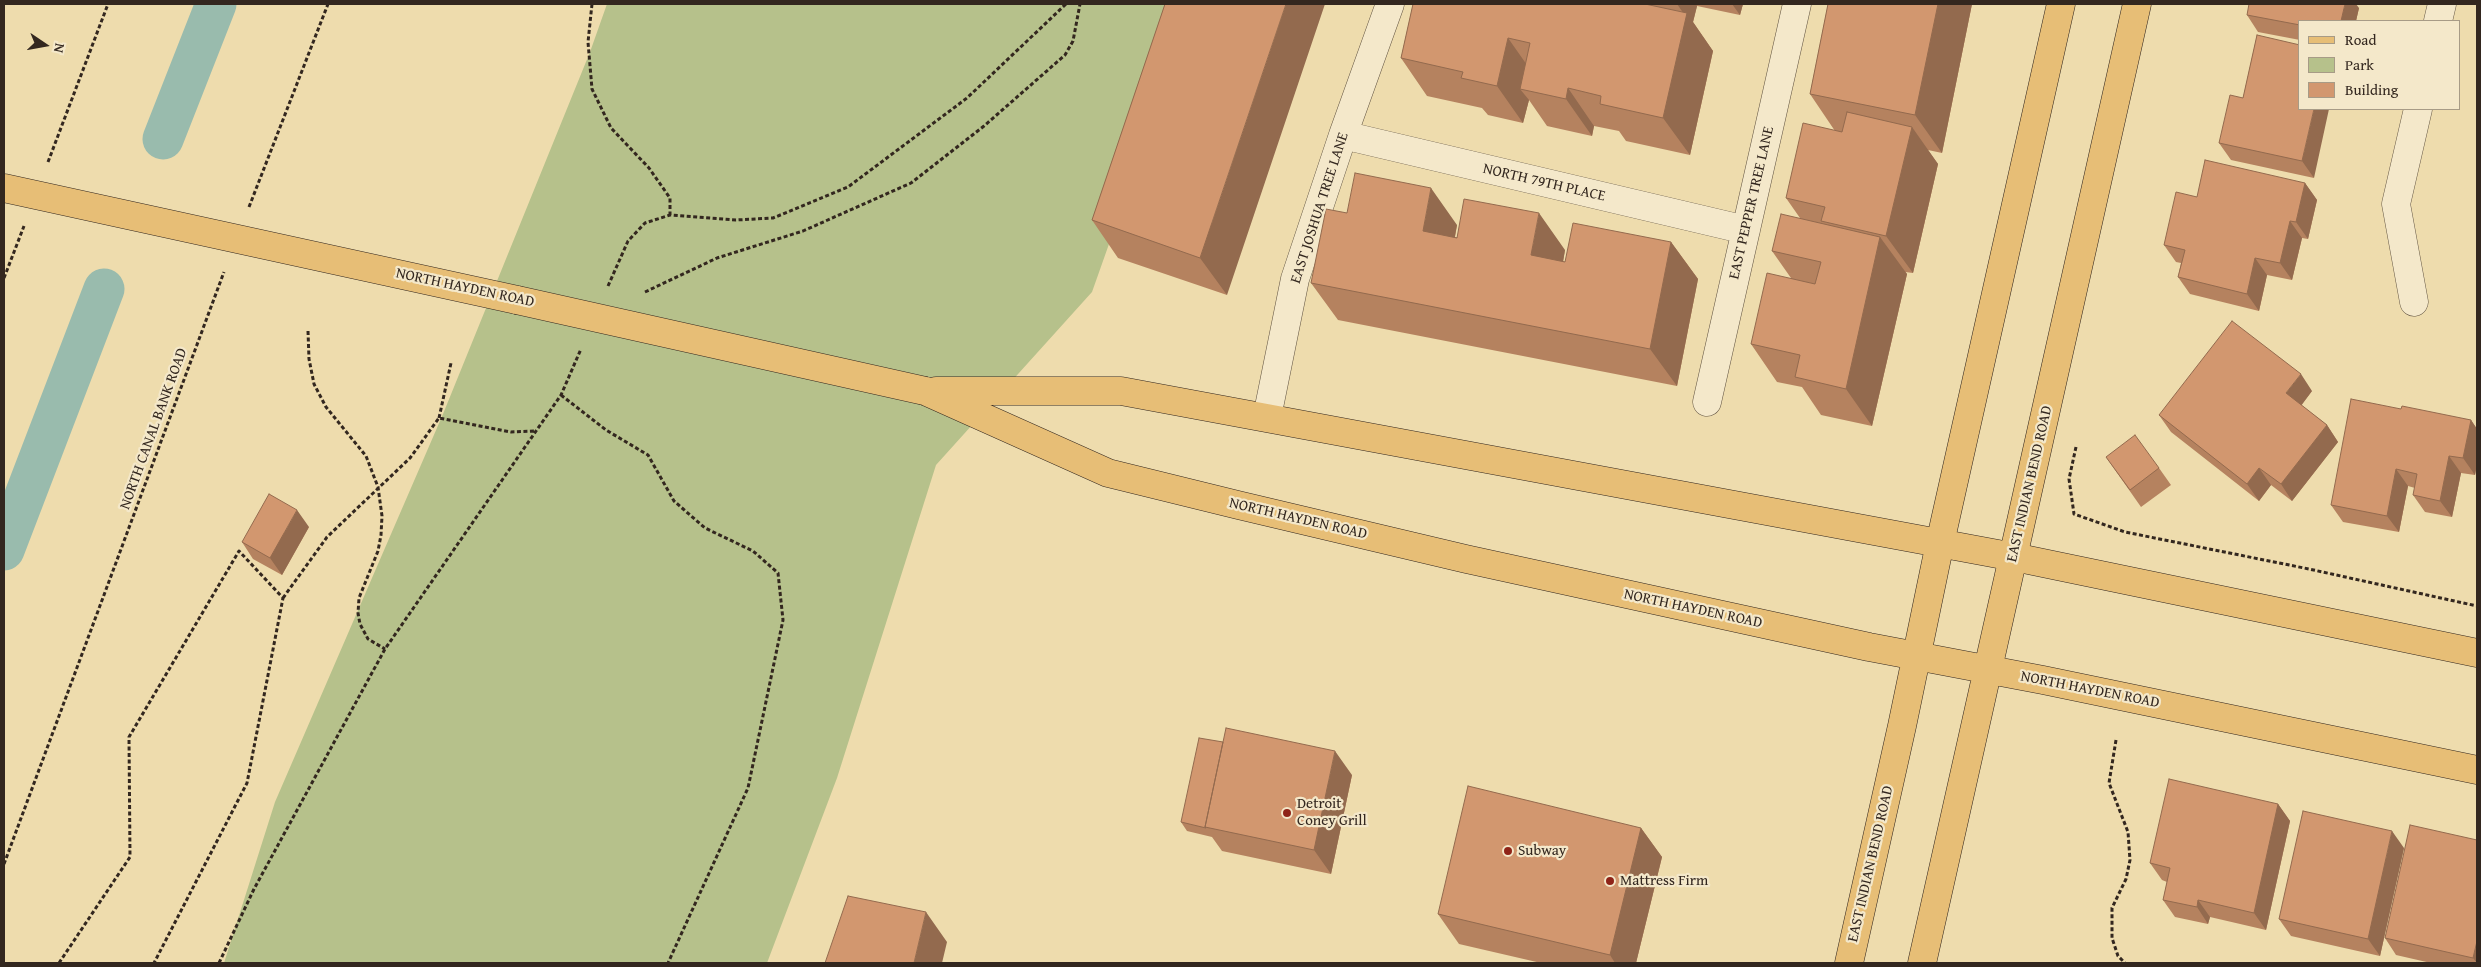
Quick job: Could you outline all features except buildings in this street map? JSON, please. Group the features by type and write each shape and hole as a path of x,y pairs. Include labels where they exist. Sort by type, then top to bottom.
{"main road":[{"name":"EAST INDIAN BEND ROAD","path":"1849,963 1917,657 1940,543 2062,4"},
{"name":"EAST INDIAN BEND ROAD","path":"1922,963 2137,4"},
{"name":"NORTH HAYDEN ROAD","path":"4,188 925,391 1108,473 1476,561 1917,657 2043,680 2477,770"},
{"name":"NORTH HAYDEN ROAD","path":"925,391 1120,391 2014,557 2477,653"}],"street":[{"name":"EAST JOSHUA TREE LANE","path":"1267,417 1285,323 1296,279 1343,136 1390,4"},
{"name":"EAST PEPPER TREE LANE","path":"1707,402 1798,4"},
{"path":"2438,20 2442,4"},
{"path":"2414,302 2396,204 2418,110"},
{"name":"NORTH 79TH PLACE","path":"1343,136 1746,230"}],"path":[{"path":"4,278 108,4"},
{"name":"NORTH CANAL BANK ROAD","path":"4,864 237,238 328,4"},
{"path":"592,4 588,42 592,88 611,128 649,168 670,198 670,215"},
{"path":"606,292 628,241 645,223 670,215 736,220 773,218 848,187 967,98 1066,4"},
{"path":"640,295 717,258 804,231 911,183 984,126 1065,55 1073,41 1080,4"},
{"path":"308,331 309,359 314,384 326,407 366,456 378,486 382,516 381,535 378,552 359,598 358,613 368,639 385,649"},
{"path":"219,963 254,889 385,649 560,395 583,343"},
{"path":"154,963 248,782 283,598 327,537 378,486 410,458 439,418 451,363"},
{"path":"560,395 606,430 648,455 674,501 705,528 754,551 778,573 783,620 748,788 668,963"},
{"path":"439,418 511,432 536,431"},
{"path":"2074,514 2125,532 2310,569 2477,606"},
{"path":"59,963 130,857 129,737 239,551 283,598"},
{"path":"2116,740 2110,783 2128,832 2130,860 2126,880 2112,908 2112,938 2118,956 2125,963"}],"green space":[{"path":"607,4 1194,4 1092,292 936,465 837,778 767,963 224,963 275,802 443,414 590,52"}],"waterway":[{"path":"163,139 216,4"},
{"path":"4,550 104,289"}],"place":[{"name":"Detroit Coney Grill","path":"1287,813"},
{"name":"Subway","path":"1508,851"},
{"name":"Mattress Firm","path":"1610,881"}]}
